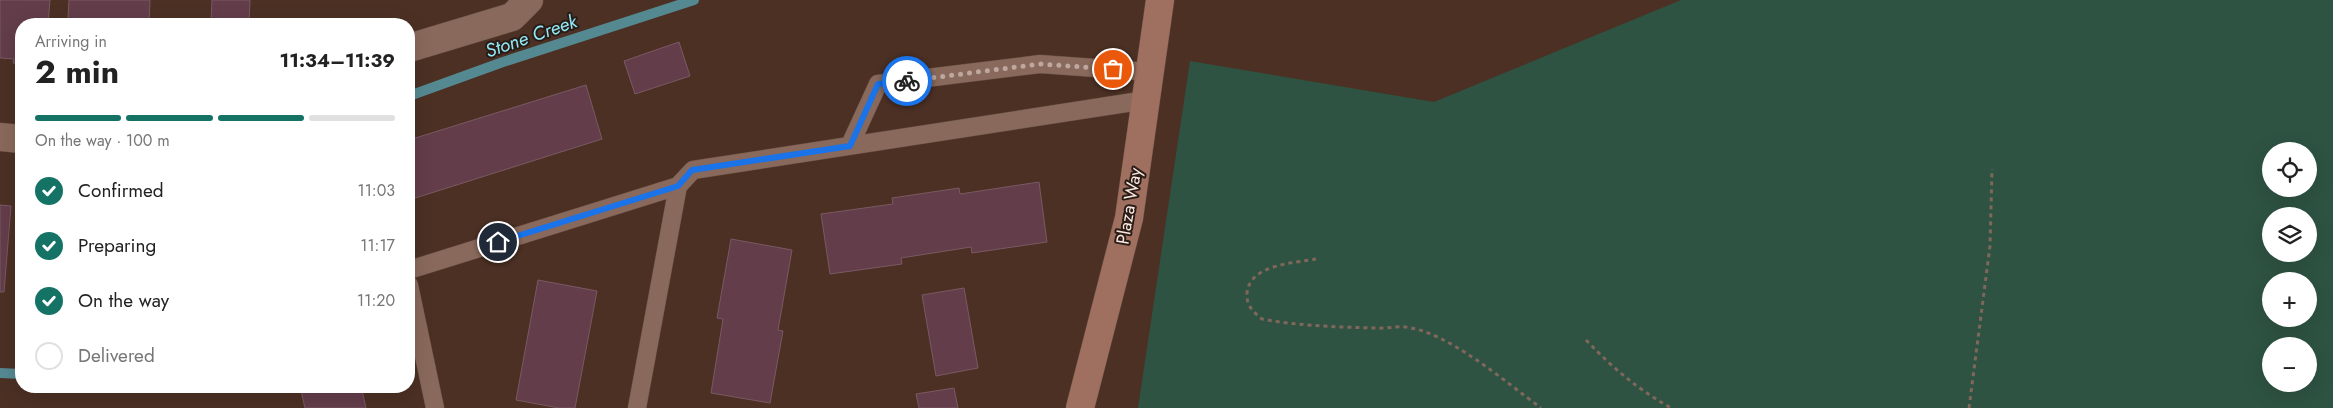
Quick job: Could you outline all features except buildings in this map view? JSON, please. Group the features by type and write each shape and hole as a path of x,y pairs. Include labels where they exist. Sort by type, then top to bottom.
{"main road":[{"name":"Plaza Way","path":"1080,408 1129,218 1160,0"}],"street":[{"path":"415,46 512,17 529,0"},
{"path":"0,137 15,138"}],"lane":[{"path":"850,146 878,84 1040,64 1150,72"},
{"path":"637,408 678,186 692,170 1146,100"},
{"path":"415,268 678,186"},
{"path":"415,313 435,408"}],"path":[{"path":"1969,408 1990,246 1992,169"},
{"path":"1316,259 1274,267 1253,278 1247,290 1247,301 1253,313 1262,319 1324,327 1379,328 1405,326 1424,331 1450,344 1483,365 1541,408"},
{"path":"1586,340 1613,369 1646,394 1671,408"}],"green space":[{"path":"1681,0 2333,0 2333,408 1138,408 1190,61 1434,102"}],"waterway":[{"name":"Stone Creek","path":"415,94 503,62 694,0"},
{"name":"Stone Creek","path":"0,373 15,374"}],"way so far":[{"path":"907,81 1040,64 1113,69"}],"route":[{"path":"498,242 678,186 692,170 850,146 878,84 907,81"}]}
